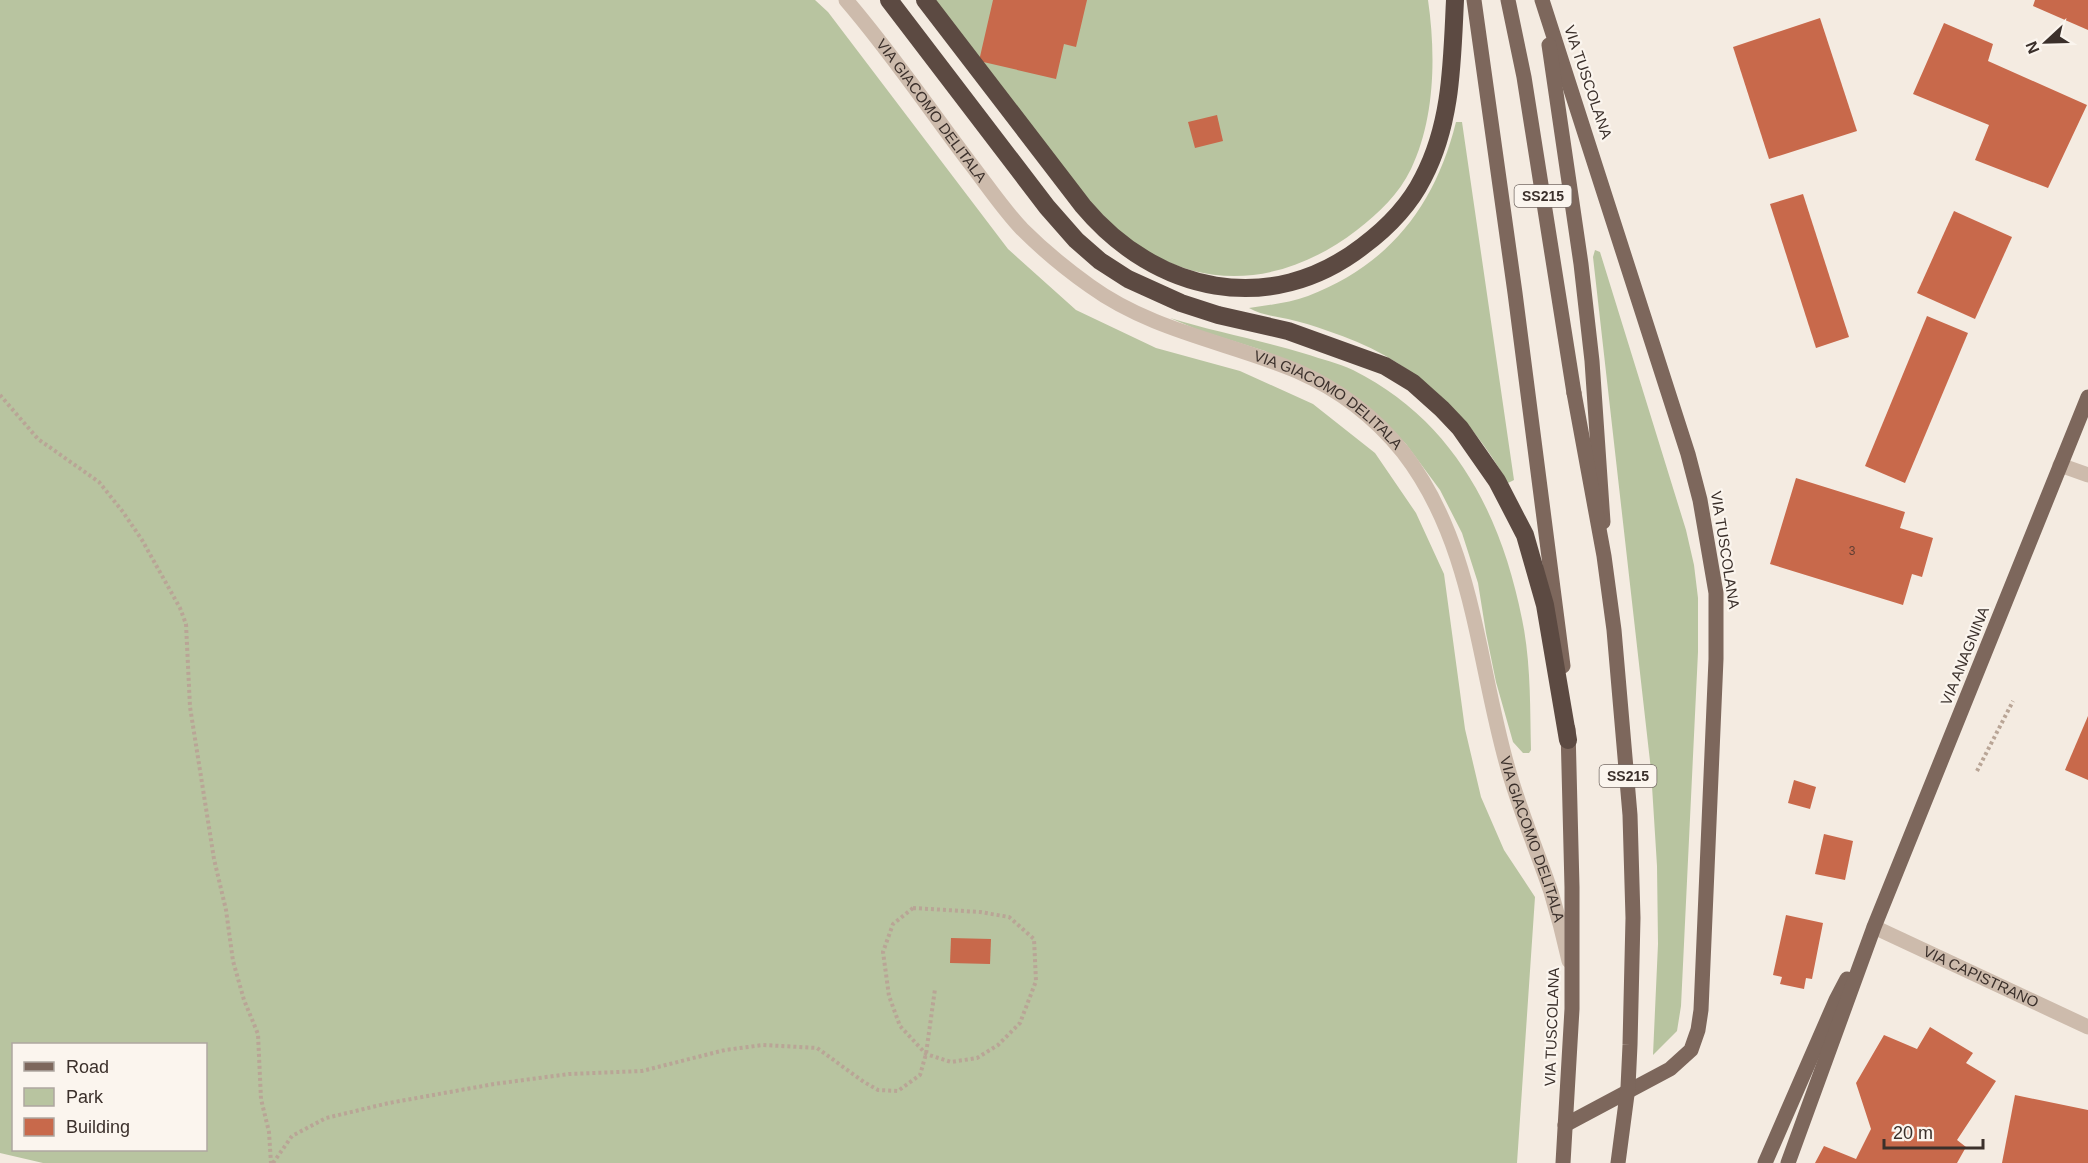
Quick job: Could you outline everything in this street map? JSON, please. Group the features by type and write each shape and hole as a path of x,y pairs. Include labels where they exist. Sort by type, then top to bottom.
{"highway":[{"path":"889,0 1047,207 1076,240 1100,261 1128,279 1181,303 1218,315 1287,331 1370,360 1413,383 1460,428 1491,472 1525,535 1545,605 1568,740"},
{"path":"925,0 1083,206 1106,230 1148,260 1184,278 1216,287 1253,289 1298,280 1340,262 1384,230 1415,192 1424,178 1437,147 1445,115 1451,71 1455,0"}],"main road":[{"name":"VIA TUSCOLANA","path":"1474,0 1561,642 1568,740 1572,973 1571,1045 1563,1163"},
{"name":"SS215","path":"1508,0 1524,77 1574,393 1604,556 1614,630 1624,738 1633,883 1628,1087 1618,1163"},
{"name":"VIA TUSCOLANA","path":"1543,3 1689,454 1711,559 1717,621 1705,945 1701,1010 1696,1040 1691,1050 1670,1070 1565,1125"},
{"path":"1543,3 1581,264 1592,361 1604,556"},
{"name":"VIA ANAGNINA","path":"1874,927 2088,397"},
{"path":"1765,1163 1836,1000 1874,927"},
{"path":"1788,1163 1874,927"}],"street":[{"name":"VIA GIACOMO DELITALA","path":"846,0 906,75 996,198 1020,227 1045,251 1094,289 1144,317 1266,359 1323,384 1358,407 1402,452 1433,498 1456,552 1469,597 1502,748 1551,892 1572,973"},
{"path":"2060,465 2088,474"},
{"name":"VIA CAPISTRANO","path":"1874,927 2088,1027"}],"path":[{"path":"0,394 38,439 99,482 123,512 151,556 180,608 186,624 191,718 233,961 244,1000 258,1034 261,1099 269,1132 272,1163"},
{"path":"1977,771 2013,701"},
{"path":"913,908 980,912 1009,917 1034,939 1036,981 1020,1023 998,1045 977,1058 951,1062 926,1054 900,1026 889,996 882,952 893,924 913,908"},
{"path":"272,1163 292,1136 326,1119 389,1103 494,1084 569,1074 642,1071 724,1050 763,1045 818,1048 878,1090 898,1091 920,1075 926,1054 935,989"}],"green space":[{"path":"0,0 815,0 828,12 1008,249 1076,310 1156,348 1240,371 1313,404 1375,453 1416,513 1444,574 1465,729 1481,797 1504,850 1535,897 1517,1163 43,1163 0,1153"},
{"path":"931,0 1428,0 1431,21 1432,86 1425,129 1411,169 1394,195 1365,224 1332,247 1279,270 1252,275 1225,276 1197,272 1169,262 1142,248 1102,214"},
{"path":"1456,122 1462,122 1514,480 1508,483 1492,456 1454,409 1409,371 1357,342 1313,326 1263,314 1249,308 1308,296 1337,283 1362,268 1385,249 1421,206 1447,152"},
{"path":"1595,250 1600,252 1686,530 1698,598 1698,652 1681,1006 1677,1031 1653,1055 1658,944 1657,866 1651,770 1593,257"},
{"path":"1170,318 1289,349 1353,370 1388,391 1419,415 1445,443 1467,474 1486,507 1501,542 1513,580 1522,619 1530,684 1531,750 1529,753 1523,753 1513,742 1496,682 1478,583 1462,533 1440,490 1406,444 1385,422 1265,351 1198,330"}],"building":[{"path":"993,0 1087,0 1076,47 1064,44 1056,79 979,61"},
{"path":"2035,0 2088,0 2088,30 2033,6"},
{"path":"1820,18 1857,131 1769,159 1733,47"},
{"path":"1944,23 1993,44 1988,61 2087,105 2048,188 1975,160 1989,125 1913,94"},
{"path":"1217,115 1223,141 1195,148 1188,122"},
{"path":"1803,194 1849,337 1816,348 1770,204"},
{"path":"1954,211 2012,237 1975,319 1917,293"},
{"path":"1927,316 1968,333 1905,483 1865,466"},
{"path":"1796,478 1905,512 1900,528 1933,538 1922,577 1912,574 1903,605 1770,564"},
{"path":"2088,716 2088,780 2065,770"},
{"path":"1794,780 1816,787 1810,809 1788,803"},
{"path":"1824,834 1853,841 1845,880 1815,874"},
{"path":"1786,915 1823,923 1812,979 1806,978 1804,989 1780,984 1782,977 1773,975"},
{"path":"951,938 991,939 990,964 950,963"},
{"path":"1930,1027 1973,1053 1966,1063 1996,1081 1957,1140 1966,1147 1957,1163 1815,1163 1824,1146 1856,1159 1871,1129 1856,1083 1884,1035 1917,1049"},
{"path":"2015,1095 2088,1110 2088,1163 2002,1163"}]}
